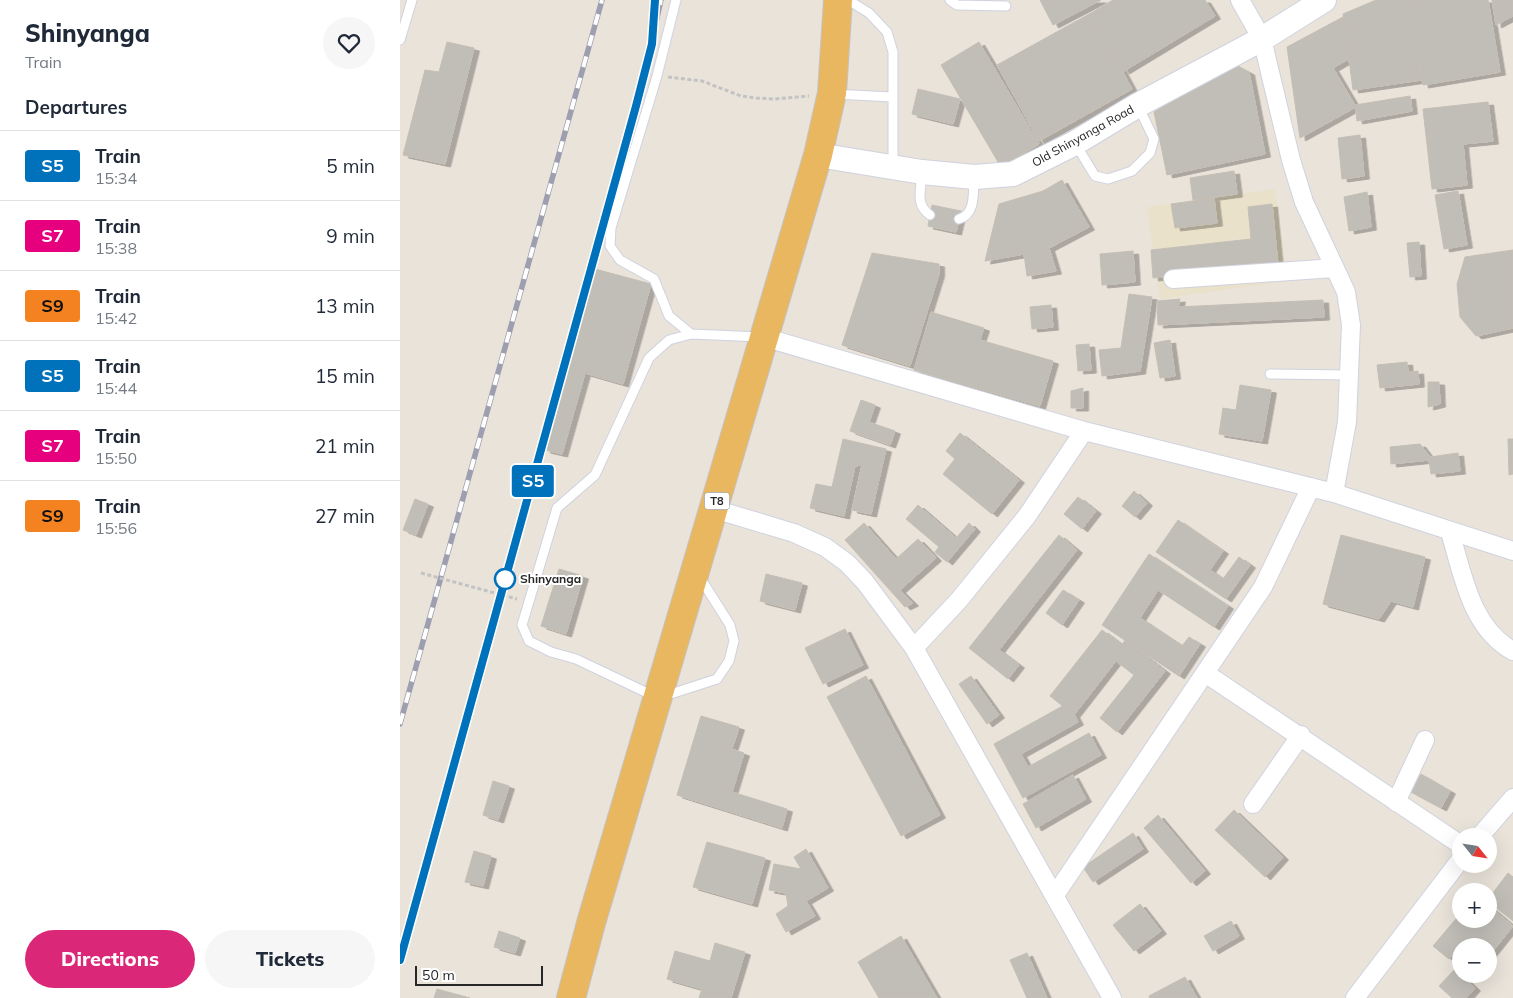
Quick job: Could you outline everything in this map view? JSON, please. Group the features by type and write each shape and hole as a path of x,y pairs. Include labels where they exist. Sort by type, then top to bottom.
{"highway":[{"name":"T8","path":"571,998 591,924 714,510 762,338 818,155 832,93 838,0"}],"main road":[{"name":"Old Shinyanga Road","path":"818,155 922,172 974,177 1014,174 1075,143 1138,106 1262,39 1324,0"}],"street":[{"path":"1240,0 1262,39 1291,160 1304,202 1346,292 1351,324 1347,422 1334,493"},
{"path":"1173,279 1336,268"},
{"path":"762,338 1084,431 1334,493 1513,551"},
{"path":"914,648 959,600 1027,516 1084,431"},
{"path":"1055,895 1263,587 1311,487"},
{"path":"714,510 794,534 825,547 847,563 865,582 914,648 1112,998"},
{"path":"1450,532 1479,620 1495,639 1513,651"},
{"path":"1205,673 1452,839"},
{"path":"1253,804 1300,736"},
{"path":"1396,802 1425,740"},
{"path":"1487,828 1513,798"},
{"path":"1355,998 1452,871"}],"lane":[{"path":"400,40 412,0"},
{"path":"676,0 657,76 611,228 610,246 620,260 654,279 669,316 691,334"},
{"path":"848,0 869,13 887,32 893,52 894,168"},
{"path":"950,0 957,5 1006,6"},
{"path":"832,93 892,97"},
{"path":"1075,143 1095,176 1108,179 1132,171 1150,153 1154,138 1138,106"},
{"path":"922,172 920,203 922,210 930,215"},
{"path":"959,219 966,217 971,211 974,177"},
{"path":"696,572 730,625 734,641 729,661 717,678 658,698 576,659 551,652 529,641 522,625 557,508 595,475 649,358 669,340 691,334 762,338"},
{"path":"1270,374 1349,375"}],"path":[{"path":"657,76 702,81 741,96 774,100 832,93"},
{"path":"420,573 517,599"}],"shaded area":[{"path":"1275,189 1287,281 1160,299 1147,207"}],"building":[{"path":"1040,0 1101,0 1053,25"},
{"path":"1113,0 1205,0 1215,16 1124,71 1091,13"},
{"path":"1376,0 1410,0 1421,80 1353,90 1343,14"},
{"path":"1409,0 1488,0 1500,72 1423,85"},
{"path":"1492,0 1513,0 1513,16 1496,25"},
{"path":"1091,13 1132,89 1039,141 997,65"},
{"path":"1343,17 1352,57 1333,68 1356,107 1300,138 1287,47"},
{"path":"447,42 474,48 445,164 403,155 425,70 439,72"},
{"path":"979,42 1039,144 1001,167 941,65"},
{"path":"1234,64 1249,72 1265,154 1167,175 1154,112"},
{"path":"918,89 960,99 953,124 912,114"},
{"path":"1410,96 1412,111 1357,121 1355,105"},
{"path":"1488,102 1493,141 1463,144 1467,185 1432,189 1423,109"},
{"path":"1360,135 1364,176 1342,179 1338,138"},
{"path":"1234,171 1237,194 1193,200 1190,178"},
{"path":"1062,180 1089,227 1049,248 1056,271 1027,276 1024,254 985,261 999,204 1043,191"},
{"path":"1458,191 1467,245 1444,249 1435,195"},
{"path":"1367,192 1371,227 1349,231 1344,197"},
{"path":"1214,198 1217,223 1175,228 1171,204"},
{"path":"1272,204 1278,265 1153,278 1151,250 1251,239 1248,207"},
{"path":"932,205 961,211 956,232 928,226"},
{"path":"1419,242 1421,276 1410,277 1407,243"},
{"path":"1513,250 1513,328 1476,336 1460,317 1457,284 1465,257"},
{"path":"1133,251 1135,282 1102,285 1100,254"},
{"path":"872,253 939,264 939,274 910,366 842,345"},
{"path":"595,269 651,284 623,384 585,373 562,454 545,450"},
{"path":"1129,294 1152,297 1140,371 1102,376 1099,350 1121,348"},
{"path":"1180,299 1178,307 1323,300 1324,317 1158,325 1157,301"},
{"path":"1051,305 1053,327 1032,329 1030,307"},
{"path":"931,312 984,328 980,340 1053,361 1040,406 914,370"},
{"path":"1170,340 1175,376 1160,378 1154,343"},
{"path":"1089,344 1091,370 1078,371 1076,345"},
{"path":"1407,362 1408,372 1418,371 1419,384 1380,388 1377,365"},
{"path":"1428,382 1439,382 1440,404 1428,407"},
{"path":"1240,385 1271,390 1262,441 1219,434 1223,408 1236,410"},
{"path":"1083,388 1083,408 1071,408 1071,391"},
{"path":"861,400 875,405 869,422 895,431 890,445 850,431"},
{"path":"960,433 1019,480 992,514 943,474 955,459 946,451"},
{"path":"843,439 886,449 871,514 852,510 862,465 855,466 844,516 810,508 816,484 832,487"},
{"path":"1508,439 1513,439 1513,474 1509,475"},
{"path":"1420,444 1430,457 1458,453 1460,471 1431,474 1429,460 1391,464 1390,447"},
{"path":"1134,491 1147,503 1135,517 1122,506"},
{"path":"1078,497 1096,511 1082,529 1064,514"},
{"path":"415,499 428,504 416,535 403,530"},
{"path":"918,505 956,538 969,523 975,529 947,562 935,552 939,547 906,519"},
{"path":"1178,520 1223,551 1210,570 1223,579 1239,557 1250,565 1226,599 1156,552"},
{"path":"864,523 896,559 918,539 936,558 900,590 913,603 905,607 845,540"},
{"path":"1059,535 1077,550 999,650 1019,665 1008,679 969,648"},
{"path":"1341,535 1425,557 1413,607 1391,601 1379,619 1323,604"},
{"path":"1149,554 1228,606 1214,627 1158,590 1140,618 1182,646 1189,637 1200,644 1179,676 1102,625"},
{"path":"559,569 583,576 566,634 541,626"},
{"path":"766,574 802,583 795,610 760,601"},
{"path":"1063,590 1079,600 1062,625 1046,613"},
{"path":"845,629 863,665 823,684 805,648"},
{"path":"1102,630 1122,645 1125,640 1165,671 1117,732 1100,718 1134,675 1116,661 1074,715 1050,696"},
{"path":"866,676 940,815 901,836 827,697"},
{"path":"971,676 999,715 987,724 959,684"},
{"path":"1068,703 1078,722 1021,754 1028,767 1089,733 1101,755 1023,798 994,744"},
{"path":"701,716 739,727 732,749 744,753 732,792 787,809 782,828 677,795"},
{"path":"1421,774 1450,791 1441,808 1411,792"},
{"path":"1073,775 1086,799 1036,828 1023,804"},
{"path":"493,781 509,786 498,820 483,815"},
{"path":"1234,810 1283,857 1265,877 1215,830"},
{"path":"1158,815 1205,871 1191,883 1144,828"},
{"path":"1133,833 1143,849 1093,882 1083,867"},
{"path":"707,842 765,858 752,904 693,887"},
{"path":"806,849 828,888 806,901 815,916 786,932 776,914 788,906 786,893 769,890 774,864 801,869 794,857"},
{"path":"474,851 491,856 483,886 465,882"},
{"path":"1508,873 1513,877 1513,921 1497,908 1497,887"},
{"path":"1140,904 1161,931 1134,951 1113,925"},
{"path":"1497,913 1513,926 1497,946 1497,938 1452,938 1452,955 1449,959 1433,946 1452,924 1452,928 1497,928"},
{"path":"1231,921 1239,936 1213,951 1204,936"},
{"path":"499,931 520,938 515,953 494,947"},
{"path":"901,936 937,998 879,998 858,962"},
{"path":"715,943 745,952 731,998 699,998 702,989 667,979 675,951 710,961"},
{"path":"1027,953 1047,998 1027,998 1010,960"},
{"path":"1452,972 1452,983 1470,983 1475,988 1466,998 1452,998 1439,986"},
{"path":"1185,977 1197,998 1150,998 1149,996"},
{"path":"437,989 470,998 434,998"}],"railway":[{"path":"400,724 602,0"},
{"path":"400,960 637,107 661,0"}],"train":[{"name":"S5","path":"400,960 636,106 652,44 655,0"}],"place":[{"name":"Shinyanga","path":"505,579"}]}
